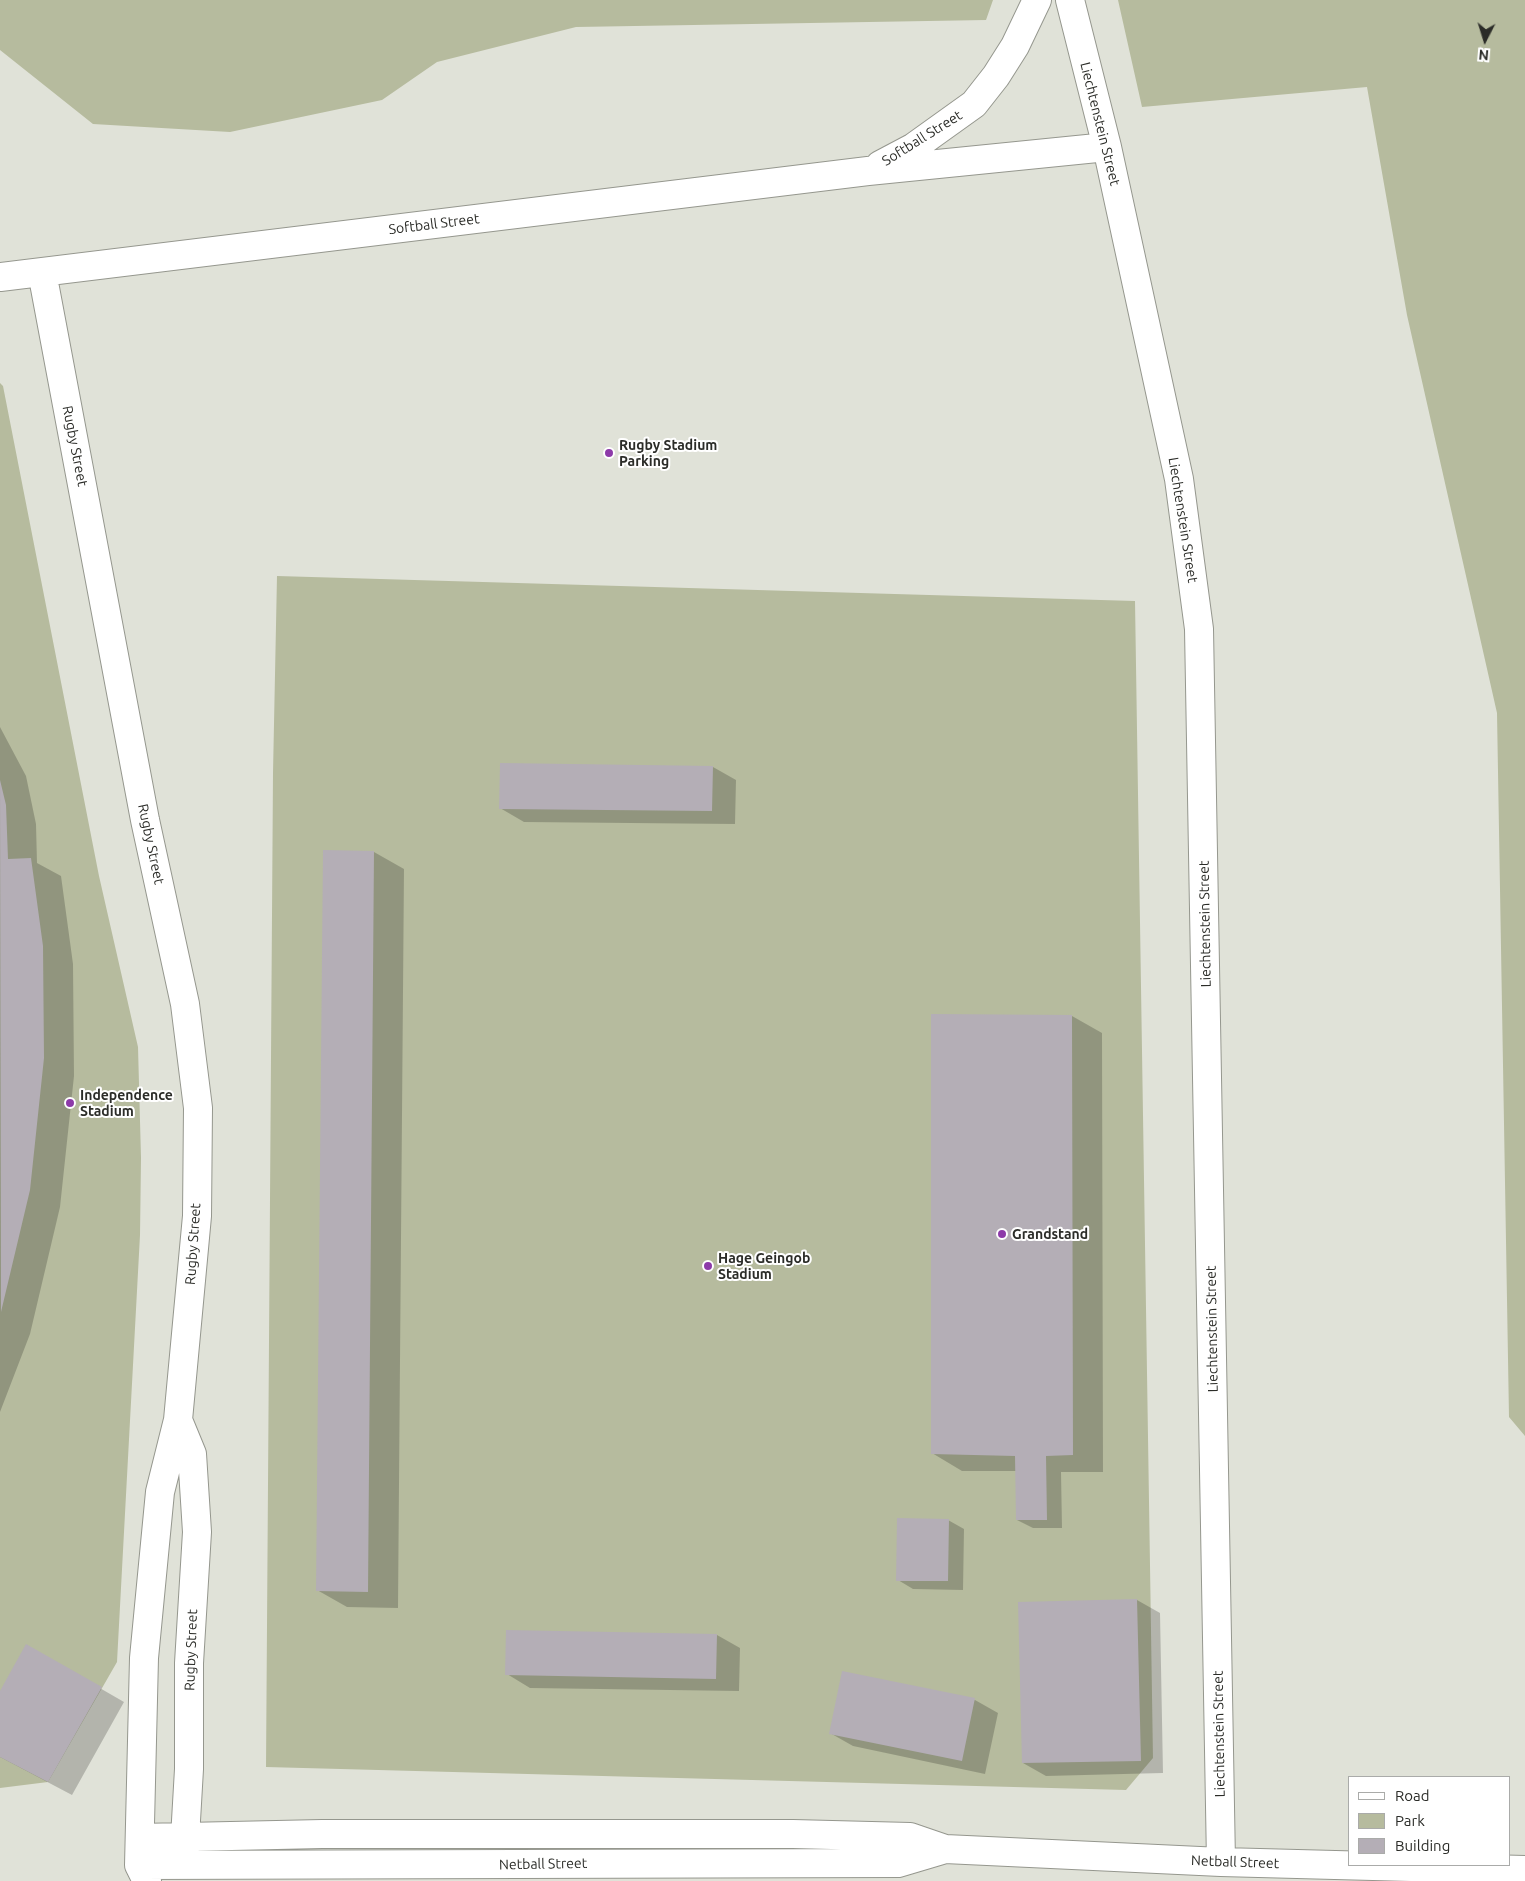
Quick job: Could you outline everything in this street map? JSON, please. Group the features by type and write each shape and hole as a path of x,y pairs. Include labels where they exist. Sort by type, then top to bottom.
{"street":[{"name":"Softball Street","path":"868,171 914,147 974,104 996,76 1015,46 1036,0"},
{"name":"Liechtenstein Street","path":"1070,0 1107,147 1179,480 1199,629 1221,1862"},
{"name":"Softball Street","path":"0,277 868,171 1107,147"},
{"name":"Rugby Street","path":"42,272 145,820 185,1004 198,1108 197,1216 178,1420 160,1492 146,1639 140,1838 143,1873"},
{"name":"Rugby Street","path":"178,1420 192,1454 197,1532 189,1663 189,1769 185,1837 180,1874"},
{"name":"Netball Street","path":"140,1838 793,1834 910,1837 945,1849 1221,1862 1348,1865"},
{"name":"Netball Street","path":"143,1873 180,1874 771,1862 898,1863 945,1849"},
{"name":"Netball Street","path":"1373,1866 1525,1870"}],"green space":[{"path":"0,0 993,0 986,20 576,27 437,62 382,100 230,132 93,124 0,50"},
{"path":"1118,0 1525,0 1525,1436 1509,1417 1497,713 1407,315 1367,87 1142,107"},
{"name":"Independence Stadium","path":"0,383 3,386 99,876 138,1047 141,1158 140,1235 117,1662 48,1782 0,1788"},
{"name":"Hage Geingob Stadium","path":"277,576 1135,601 1153,1758 1126,1790 266,1767 273,773"}],"building":[{"path":"500,763 713,766 712,811 499,809"},
{"path":"0,780 6,805 8,859 31,858 43,946 44,1058 30,1190 1,1312"},
{"path":"323,850 374,851 368,1592 316,1591"},
{"name":"Grandstand","path":"931,1014 1072,1015 1073,1455 1046,1456 1047,1520 1016,1520 1015,1456 931,1454"},
{"path":"897,1518 949,1519 948,1581 896,1581"},
{"path":"1137,1599 1141,1761 1022,1763 1018,1602"},
{"path":"506,1630 717,1634 716,1679 505,1675"},
{"path":"26,1644 102,1687 48,1782 0,1757 0,1691"},
{"path":"842,1671 975,1698 962,1761 829,1734"}],"place":[{"name":"Rugby Stadium Parking","path":"609,453"},
{"name":"Independence Stadium","path":"70,1103"},
{"name":"Grandstand","path":"1002,1234"},
{"name":"Hage Geingob Stadium","path":"708,1266"}]}
